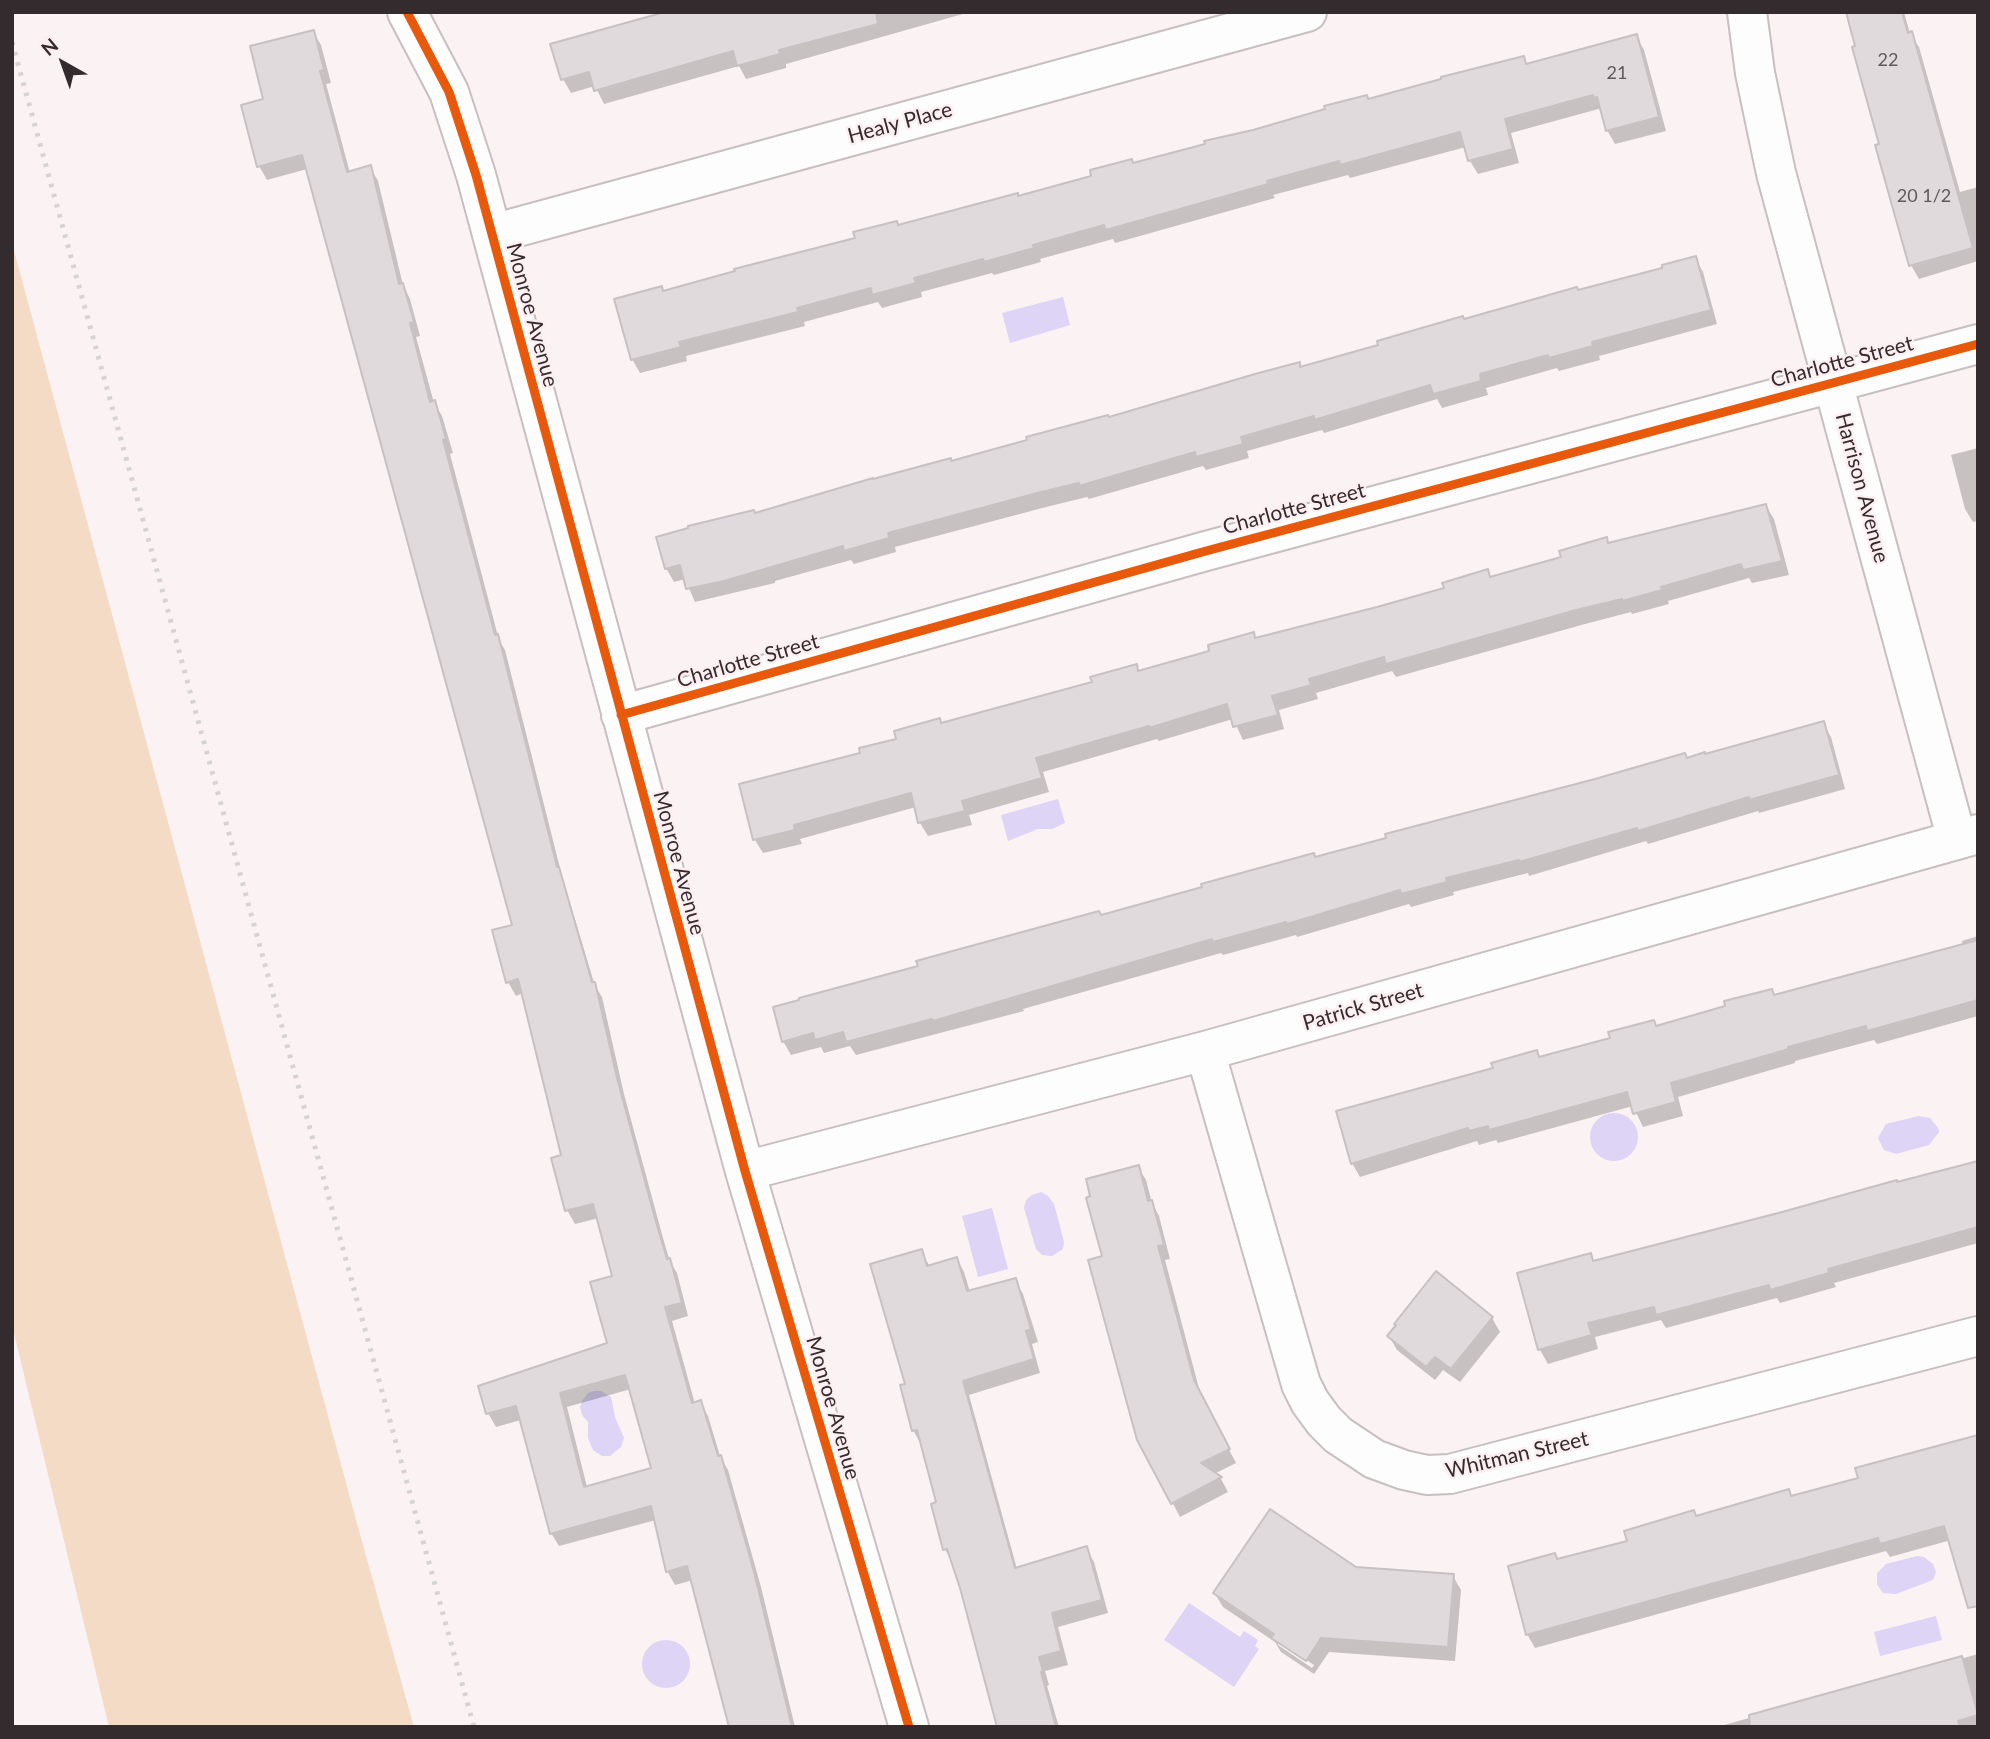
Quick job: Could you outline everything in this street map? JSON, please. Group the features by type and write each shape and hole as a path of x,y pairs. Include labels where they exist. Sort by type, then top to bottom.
{"street":[{"name":"Monroe Avenue","path":"407,12 449,92 492,234 745,1171 909,1727"},
{"name":"Healy Place","path":"492,234 1307,12"},
{"name":"Harrison Avenue","path":"1747,12 1755,73 1776,173 1833,383 1967,837"},
{"name":"Charlotte Street","path":"621,715 1206,551 1978,344"},
{"name":"Patrick Street","path":"745,1171 1205,1051 1967,837"},
{"name":"Whitman Street","path":"1205,1051 1301,1384 1310,1402 1338,1434 1356,1448 1384,1463 1427,1475 1462,1471 1978,1336"}],"shaded area":[{"path":"12,243 414,1727 109,1727 12,1325"},
{"path":"1063,297 1070,325 1010,343 1002,313"},
{"path":"1058,799 1065,823 1052,829 1038,829 1008,841 1001,815"},
{"path":"1614,1113 1623,1114 1631,1120 1637,1128 1637,1146 1631,1154 1623,1160 1614,1161 1605,1160 1597,1154 1591,1146 1590,1137 1591,1128 1597,1120 1605,1114"},
{"path":"1919,1116 1930,1118 1938,1128 1939,1132 1929,1145 1896,1154 1884,1150 1878,1138 1886,1124"},
{"path":"1041,1192 1054,1204 1064,1242 1063,1249 1052,1256 1042,1255 1036,1249 1024,1208 1026,1200"},
{"path":"992,1208 1008,1269 978,1277 962,1216"},
{"path":"601,1391 611,1397 615,1417 624,1438 621,1447 610,1456 602,1456 593,1450 588,1438 588,1422 580,1407 588,1393"},
{"path":"1917,1556 1924,1557 1933,1564 1936,1572 1933,1580 1896,1594 1883,1593 1877,1584 1877,1573 1886,1564"},
{"path":"1189,1603 1240,1637 1244,1631 1258,1640 1255,1646 1259,1649 1234,1687 1164,1640"},
{"path":"1936,1616 1942,1640 1880,1656 1874,1632"},
{"path":"666,1640 683,1647 690,1664 683,1681 666,1688 649,1681 642,1664 649,1647"}],"building":[{"path":"665,12 876,12 878,24 779,50 780,54 737,66 733,51 594,91 589,72 561,80 550,44"},
{"path":"1846,12 1902,12 1908,33 1912,31 1973,248 1909,266 1875,145 1879,144 1852,47 1855,46"},
{"path":"314,30 324,70 320,71 347,172 371,165 399,284 403,283 414,322 410,323 430,402 435,400 446,439 443,440 495,635 498,634 557,867 592,982 595,982 617,1078 656,1222 667,1259 670,1258 682,1303 665,1307 692,1403 701,1400 718,1456 721,1455 754,1572 792,1727 729,1727 687,1566 666,1572 651,1506 550,1534 516,1406 486,1414 478,1386 607,1343 590,1282 612,1276 593,1204 565,1211 551,1158 561,1155 518,979 506,983 492,930 512,925 302,155 257,167 241,105 263,99 250,46","holes":["625,1375 651,1468 584,1487 560,1393"]},
{"path":"1637,34 1659,117 1606,131 1597,97 1594,98 1593,95 1505,119 1513,149 1468,161 1460,132 1340,165 1339,161 1106,230 1104,225 984,262 983,259 914,278 916,283 872,295 871,288 797,308 798,312 679,342 681,347 631,360 614,299 662,286 663,291 735,271 734,269 855,238 853,232 897,221 898,225 1018,193 1018,196 1091,176 1090,170 1132,159 1133,163 1205,144 1204,141 1325,109 1324,106 1367,95 1368,99 1524,56 1526,64"},
{"path":"1696,256 1711,310 1592,342 1593,346 1480,374 1481,381 1433,394 1430,385 1314,420 1314,416 1241,437 1243,444 1196,457 1195,452 1079,486 1079,483 1041,492 888,533 889,538 844,551 843,546 724,581 686,589 680,565 665,569 656,537 688,526 754,510 755,513 873,478 951,458 951,461 1027,440 1026,437 1108,415 1109,417 1255,374 1300,362 1300,367 1378,345 1377,341 1463,316 1464,319 1577,287 1578,290 1662,268 1662,265"},
{"path":"1766,504 1782,561 1743,570 1741,564 1661,587 1662,590 1576,610 1386,664 1384,657 1309,679 1311,685 1272,696 1278,715 1233,727 1227,704 1036,758 1042,778 962,801 965,811 918,823 911,793 794,825 795,830 753,840 739,784 860,753 859,748 896,739 894,731 940,718 941,723 1092,682 1090,677 1137,664 1138,671 1209,651 1208,645 1254,632 1255,638 1377,607 1444,588 1442,583 1488,569 1490,577 1561,557 1559,551 1607,537 1608,543"},
{"path":"1824,721 1839,775 1749,800 1749,797 1638,831 1637,828 1519,862 1446,878 1447,882 1401,894 1400,890 1287,924 1286,922 1213,942 1212,939 933,1021 932,1019 846,1042 843,1032 815,1040 813,1033 782,1042 773,1007 918,966 916,961 1099,911 1101,915 1314,853 1315,857 1386,838 1385,834 1685,753 1687,758 1705,754"},
{"path":"1978,940 1978,1000 1867,1031 1866,1026 1788,1047 1789,1049 1671,1083 1676,1102 1633,1114 1627,1092 1489,1130 1488,1126 1469,1131 1468,1128 1351,1164 1336,1111 1493,1068 1491,1063 1537,1050 1539,1057 1610,1038 1608,1032 1654,1020 1656,1026 1725,1006 1724,1001 1772,989 1774,995"},
{"path":"1978,1161 1978,1227 1828,1269 1829,1273 1770,1290 1769,1285 1656,1315 1654,1307 1588,1323 1592,1335 1538,1350 1517,1273 1591,1253 1593,1261"},
{"path":"1139,1165 1148,1201 1152,1200 1164,1245 1158,1246 1194,1380 1230,1449 1201,1463 1222,1477 1171,1504 1137,1440 1088,1260 1102,1256 1086,1198 1090,1196 1086,1179"},
{"path":"922,1249 927,1266 957,1257 967,1291 1016,1278 1031,1329 1026,1331 1034,1359 963,1381 1015,1568 1087,1546 1102,1600 1052,1613 1061,1651 1039,1657 1056,1727 997,1727 960,1588 947,1549 943,1550 931,1504 936,1502 917,1430 912,1431 900,1385 905,1384 870,1264"},
{"path":"1436,1271 1493,1317 1451,1369 1435,1357 1426,1367 1387,1336"},
{"path":"1978,1435 1978,1606 1968,1608 1944,1526 1880,1544 1878,1538 1526,1635 1508,1566 1555,1553 1557,1559 1627,1541 1624,1531 1694,1510 1696,1516 1789,1489 1791,1496 1858,1478 1855,1468"},
{"path":"1270,1509 1356,1567 1454,1574 1448,1647 1321,1638 1306,1661 1271,1638 1274,1634 1213,1593"},
{"path":"1962,1656 1978,1715 1958,1721 1960,1727 1750,1727 1749,1715"}],"railway":[{"path":"12,42 474,1727"}],"cycle path":[{"path":"407,12 449,92 476,175 745,1171 909,1727"},
{"path":"621,715 1206,551 1978,344"}]}
